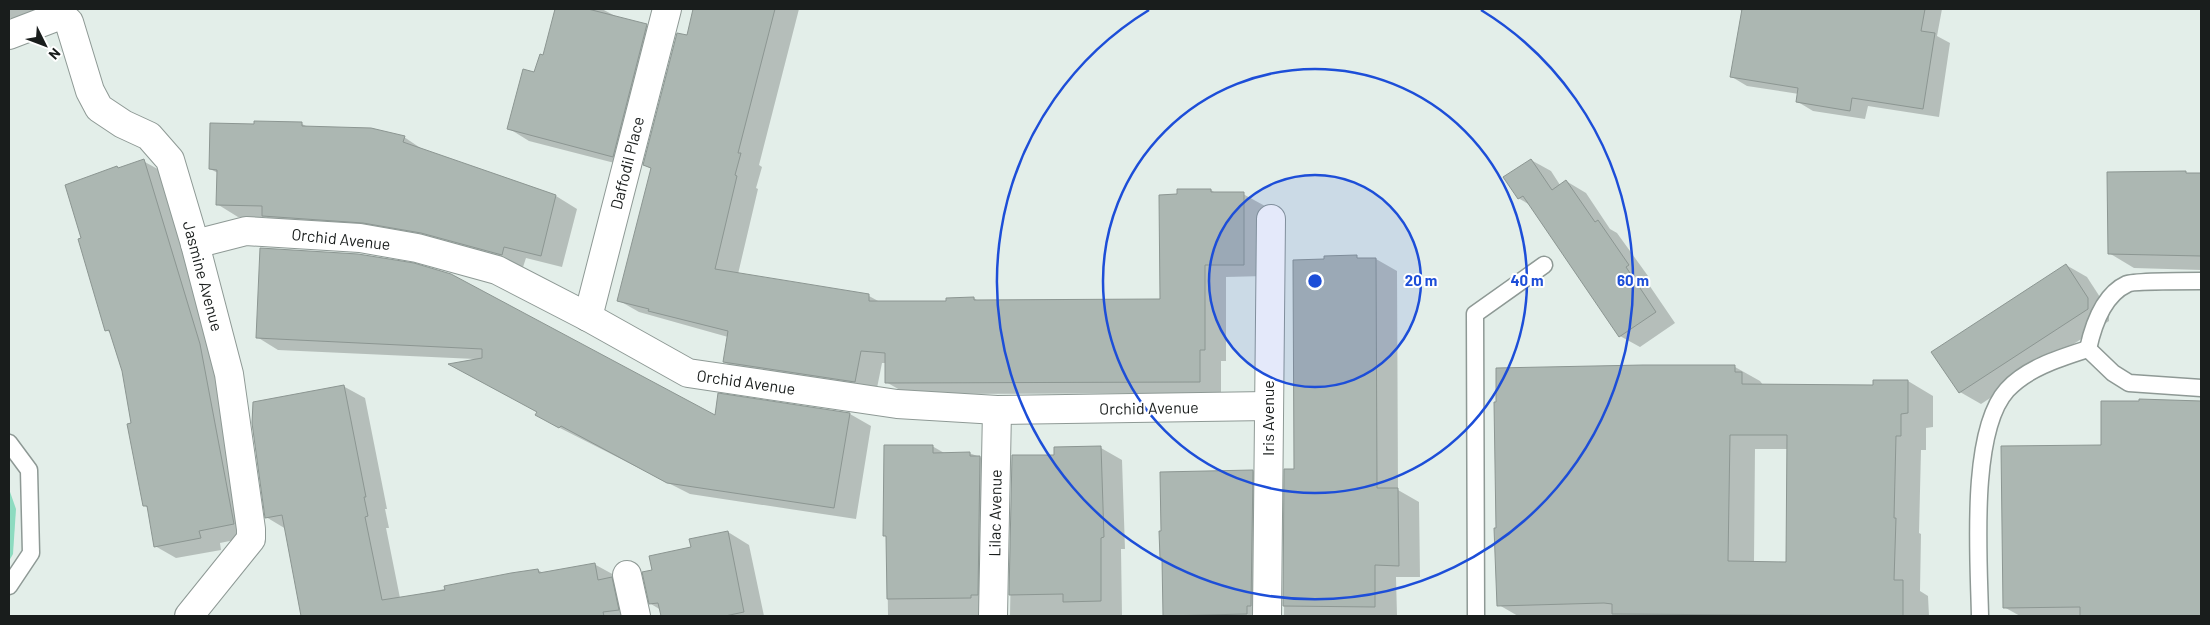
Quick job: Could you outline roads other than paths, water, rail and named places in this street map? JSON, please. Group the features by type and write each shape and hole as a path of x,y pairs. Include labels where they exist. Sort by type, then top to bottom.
{"street":[{"name":"Daffodil Place","path":"588,317 667,9"},
{"name":"Jasmine Avenue","path":"9,34 56,17 63,17 69,22 90,91 99,108 123,124 149,136 170,160 195,244 229,374 252,539 189,616"},
{"name":"Iris Avenue","path":"1267,616 1271,219"},
{"name":"Orchid Avenue","path":"195,244 246,231 360,238 416,248 497,270 588,317 688,373 897,404 997,410 1268,406"},
{"name":"Lilac Avenue","path":"993,616 997,410"},
{"path":"627,575 636,616"}],"lane":[{"path":"1476,616 1475,314 1544,265"},
{"path":"2088,349 2093,325 2106,302 2127,283 2201,281"},
{"path":"2088,349 2113,373 2129,383 2201,388"},
{"path":"1980,616 1978,553 1980,477 1990,416 2007,390 2026,375 2056,360 2088,349"},
{"path":"9,443 29,470 31,553 9,586"}]}
